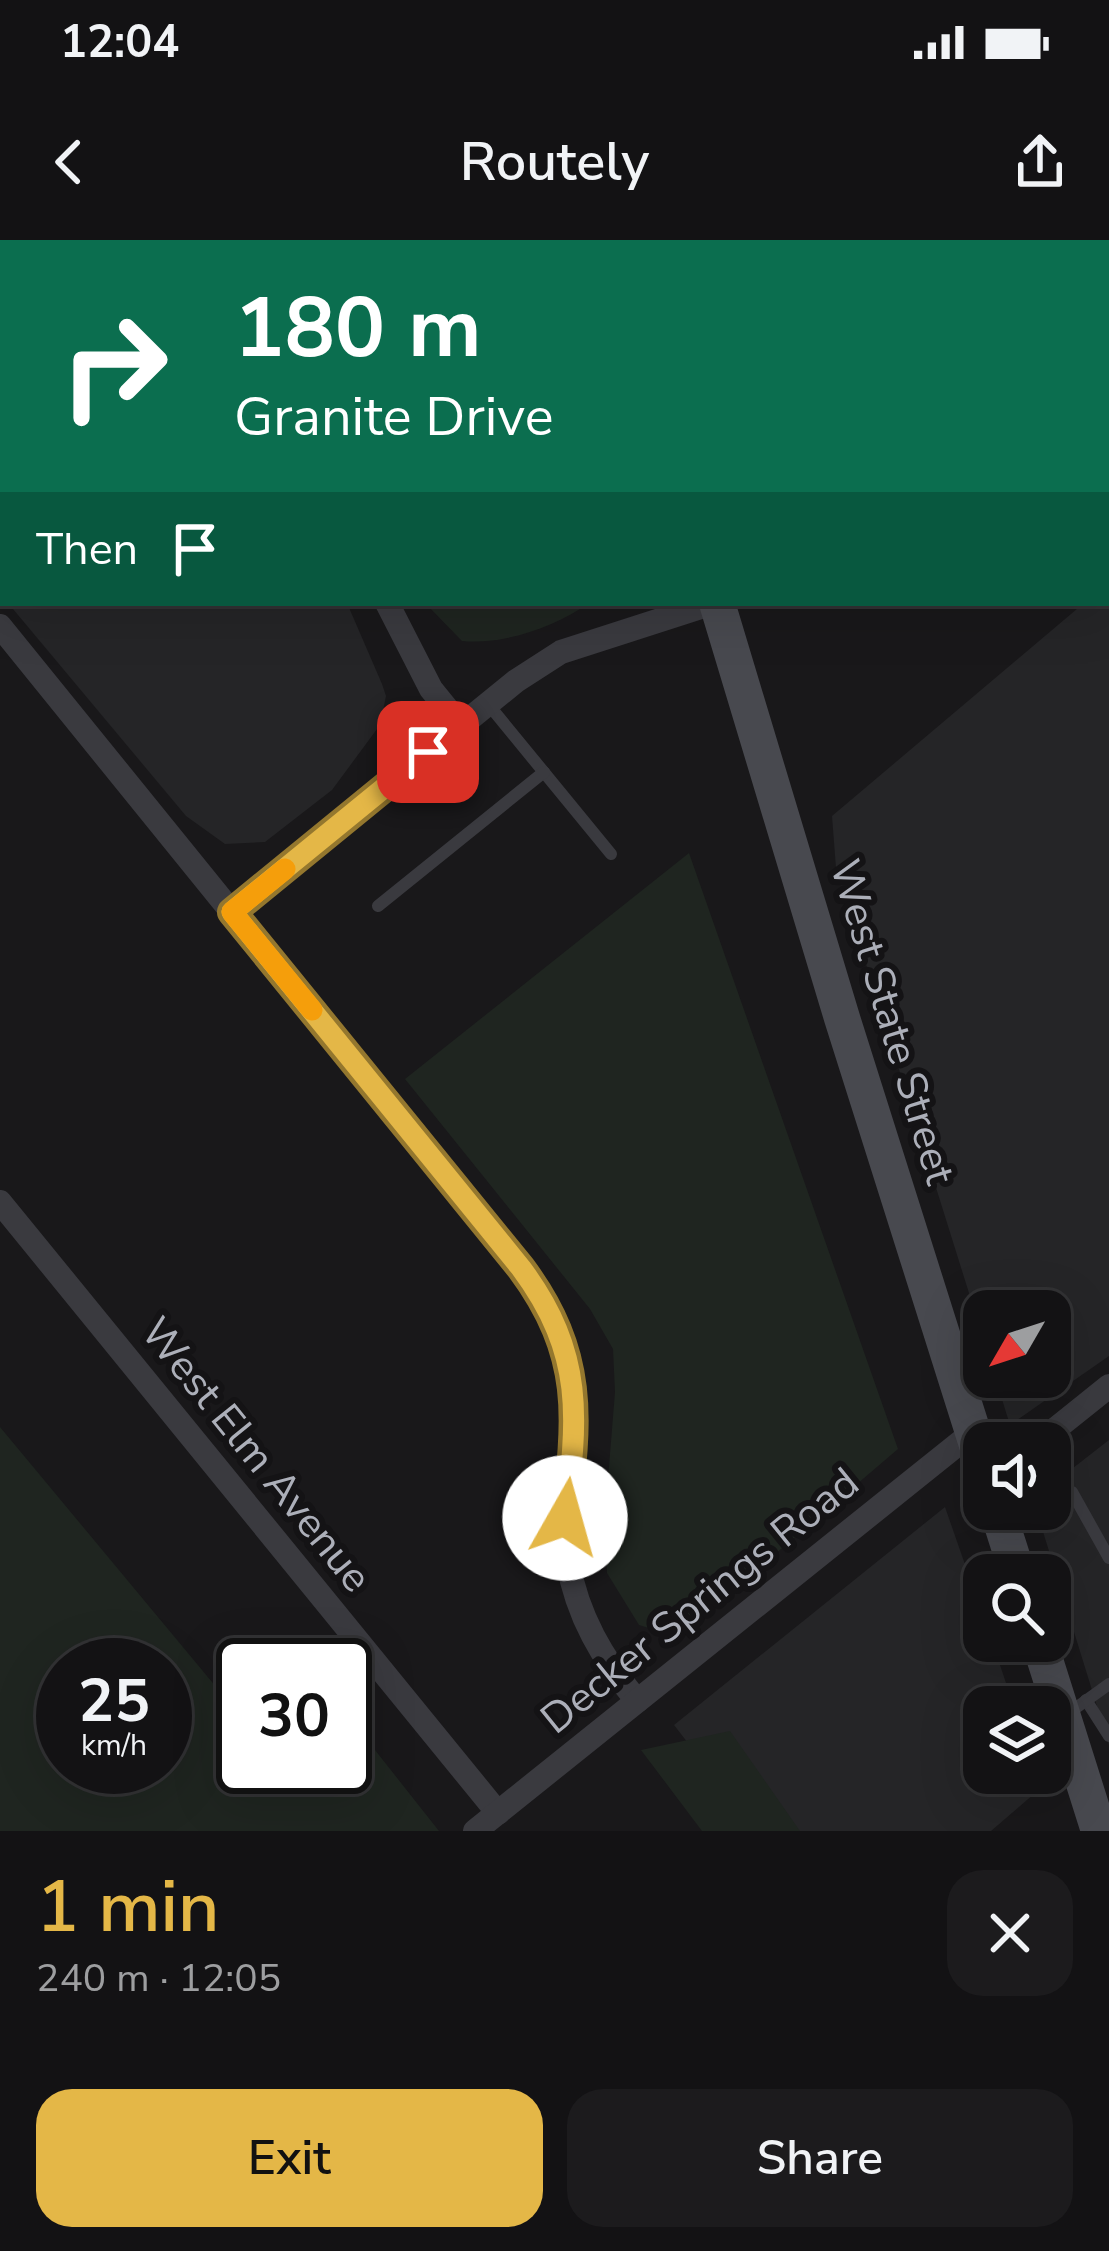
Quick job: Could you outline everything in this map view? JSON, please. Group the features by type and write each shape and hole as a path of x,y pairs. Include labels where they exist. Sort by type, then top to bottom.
{"street":[{"path":"390,606 431,689 461,726"},
{"path":"232,912 488,704 561,652 706,606"},
{"name":"West State Street","path":"716,606 970,1422"},
{"path":"0,626 521,1268 553,1319 574,1394 576,1433 565,1518 567,1559 589,1632 637,1701"},
{"name":"West Elm Avenue","path":"0,1202 497,1813"},
{"path":"1065,1422 1109,1386"},
{"name":"Decker Springs Road","path":"475,1831 963,1440"},
{"path":"1050,1662 1075,1709 1099,1831"}],"lane":[{"path":"488,704 611,854"},
{"path":"378,906 544,772"},
{"path":"1072,1492 1109,1558"},
{"path":"1109,1684 1075,1709 1109,1736"}],"shaded area":[{"path":"11,606 348,606 386,696 380,725 332,790 265,842 225,844 186,816"},
{"path":"428,606 584,606 528,632 462,641"},
{"path":"1080,606 1109,606 1109,1356 1071,1382 1071,1290 968,1290 836,868 832,816"},
{"path":"689,853 898,1449 678,1637 639,1625 607,1573 613,1349 590,1309 405,1079"},
{"path":"1002,1398 1049,1398 1014,1422 1009,1422"},
{"path":"0,1427 175,1638 36,1638 36,1794 192,1794 192,1658 216,1687 216,1794 372,1794 372,1746 439,1831 0,1831"},
{"path":"1109,1440 1109,1745 1071,1622 1071,1554 1050,1554 1042,1530 1071,1530 1071,1470"},
{"path":"945,1507 963,1559 963,1662 999,1662 1007,1686 963,1686 963,1794 1034,1794 991,1831 756,1831 674,1725"},
{"path":"730,1731 800,1831 702,1831 641,1750"}],"slow traffic":[{"path":"285,869 232,912 312,1010"}],"route":[{"path":"428,752 232,912 521,1268 553,1319 574,1394 576,1433 565,1518"}]}
